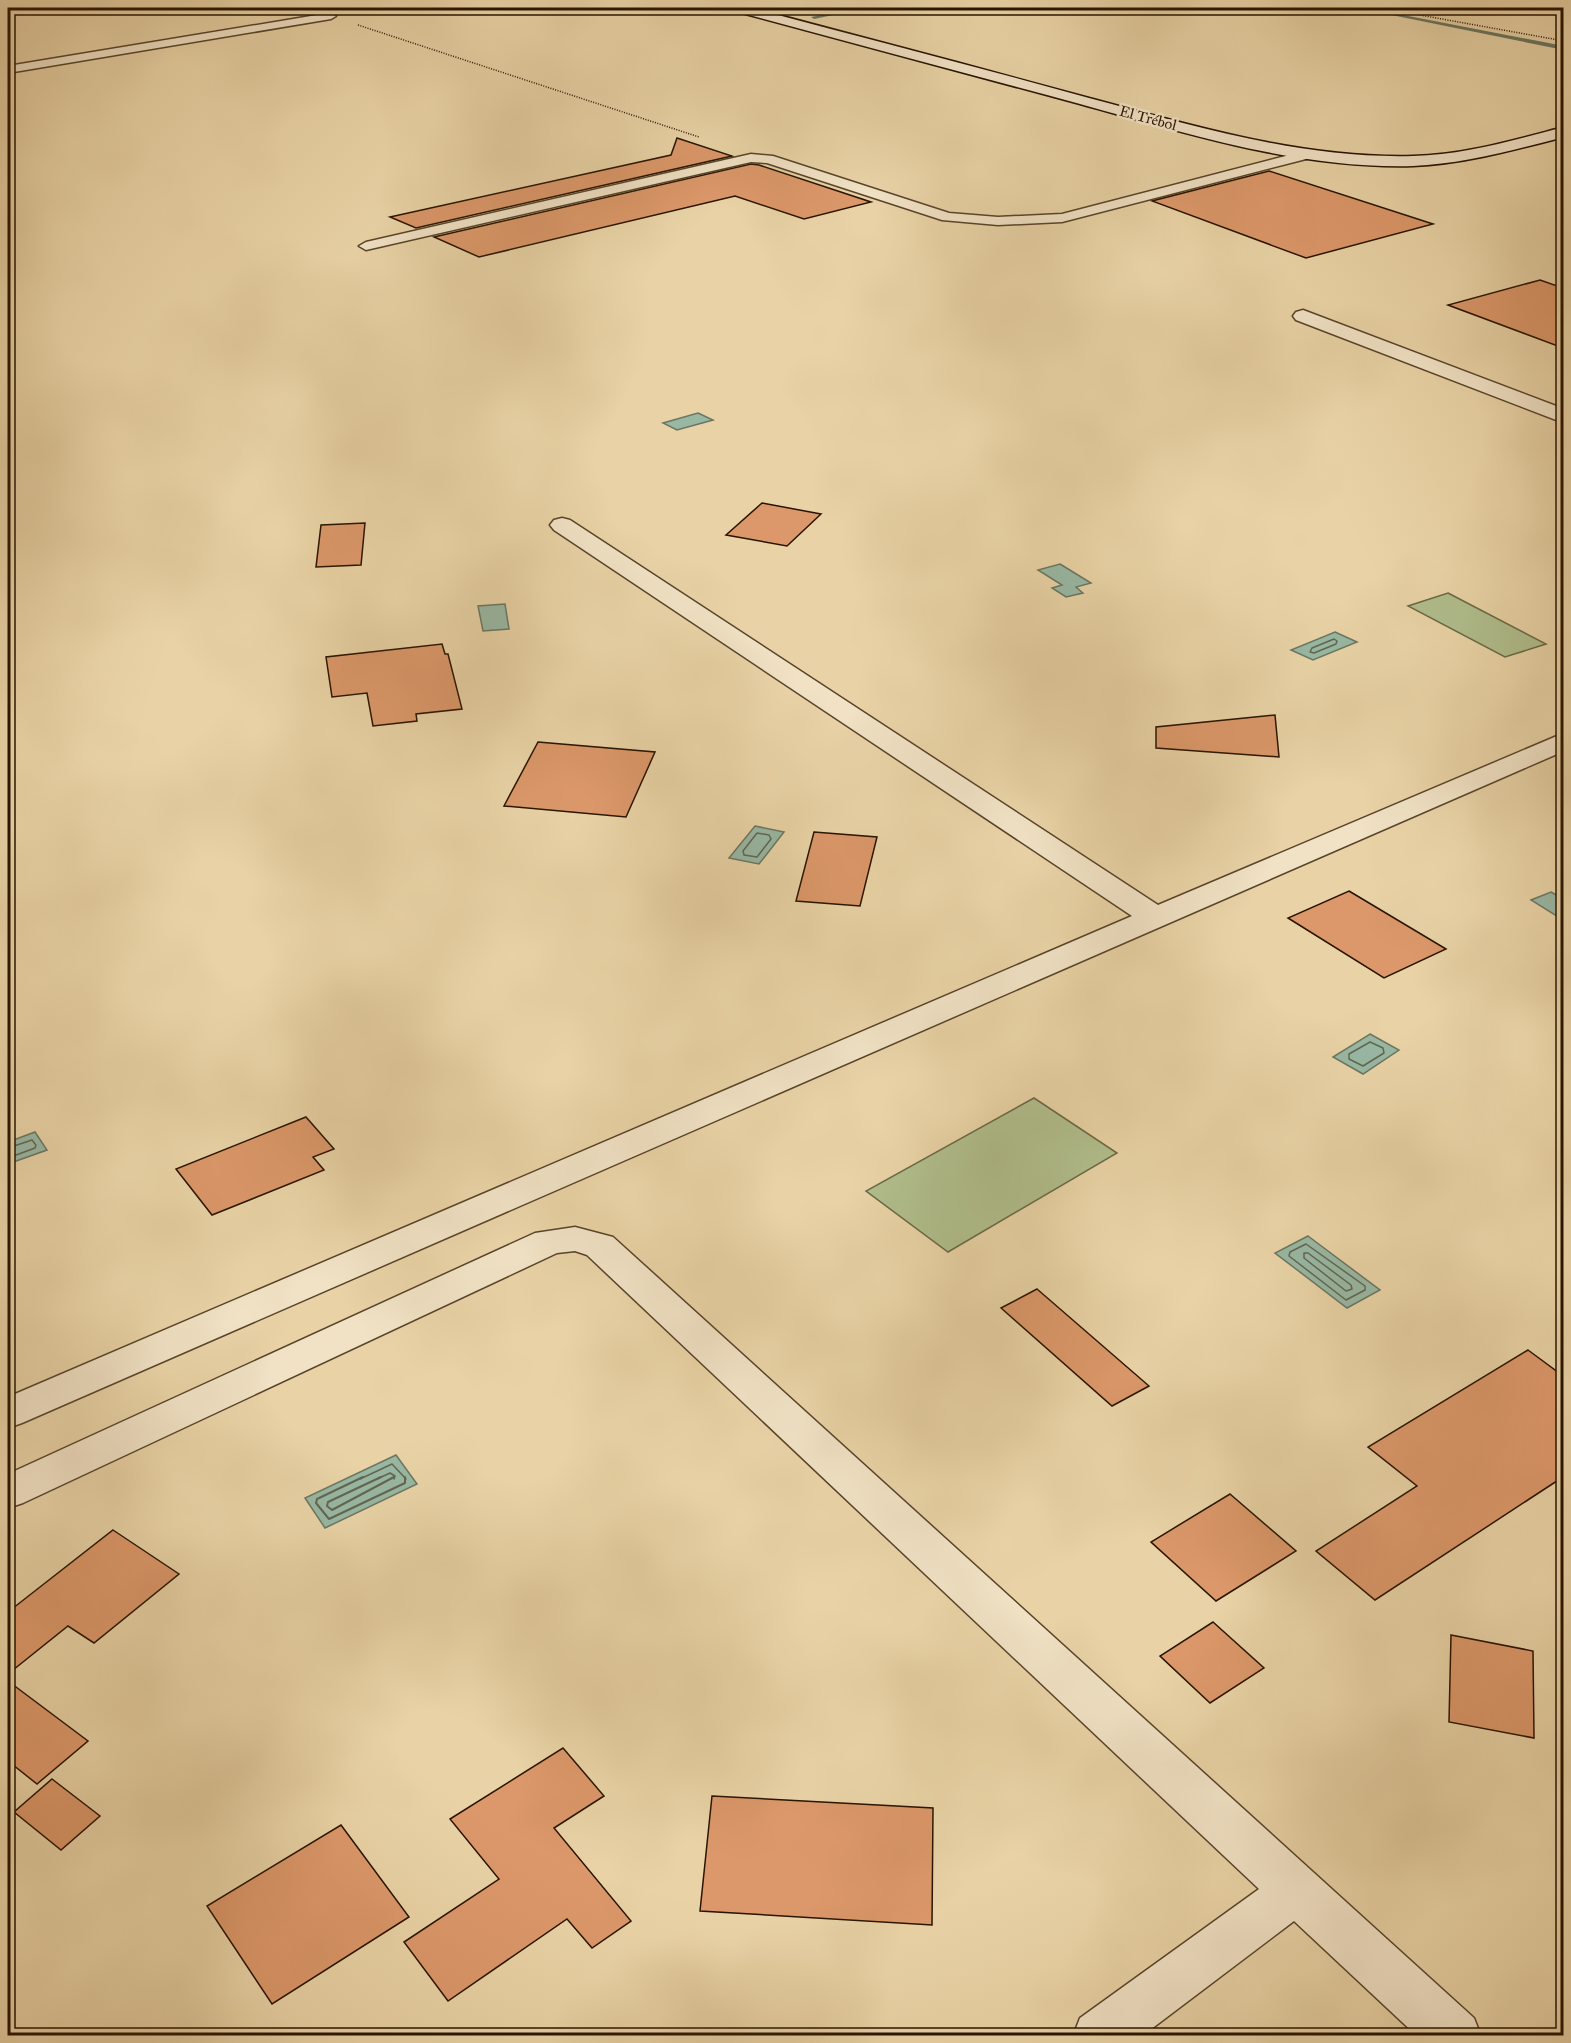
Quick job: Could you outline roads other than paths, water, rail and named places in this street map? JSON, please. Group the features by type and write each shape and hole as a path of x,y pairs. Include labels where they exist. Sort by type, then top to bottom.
{"street":[{"name":"El Trébol","path":"739,8 1176,126 1273,150 1305,155 1368,160 1438,159 1482,153 1563,132"},
{"path":"1303,316 1563,417"},
{"path":"562,525 1157,918"},
{"path":"8,1413 1563,741"},
{"path":"8,1492 548,1242 564,1238 591,1241 609,1254 1455,2036"},
{"path":"1099,2036 1296,1891"}],"lane":[{"path":"8,70 331,16 305,8"},
{"path":"366,246 751,158 768,159 947,217 998,221 1062,218 1305,155"}],"water":[{"path":"698,413 713,420 677,430 663,423"},
{"path":"1060,564 1091,583 1076,587 1083,593 1066,597 1052,588 1062,585 1038,570"},
{"path":"505,604 509,629 483,631 478,606"},
{"path":"1335,632 1357,642 1313,660 1291,650"},
{"path":"755,826 784,832 759,864 729,858"},
{"path":"1551,892 1563,899 1563,920 1531,900"},
{"path":"1370,1034 1399,1050 1363,1074 1333,1057"},
{"path":"35,1132 47,1150 8,1164 8,1142"},
{"path":"1308,1236 1380,1290 1347,1308 1275,1253"},
{"path":"396,1455 417,1484 325,1528 305,1498"}],"waterway":[{"path":"814,17 864,8"},
{"path":"1360,8 1564,48"}]}
